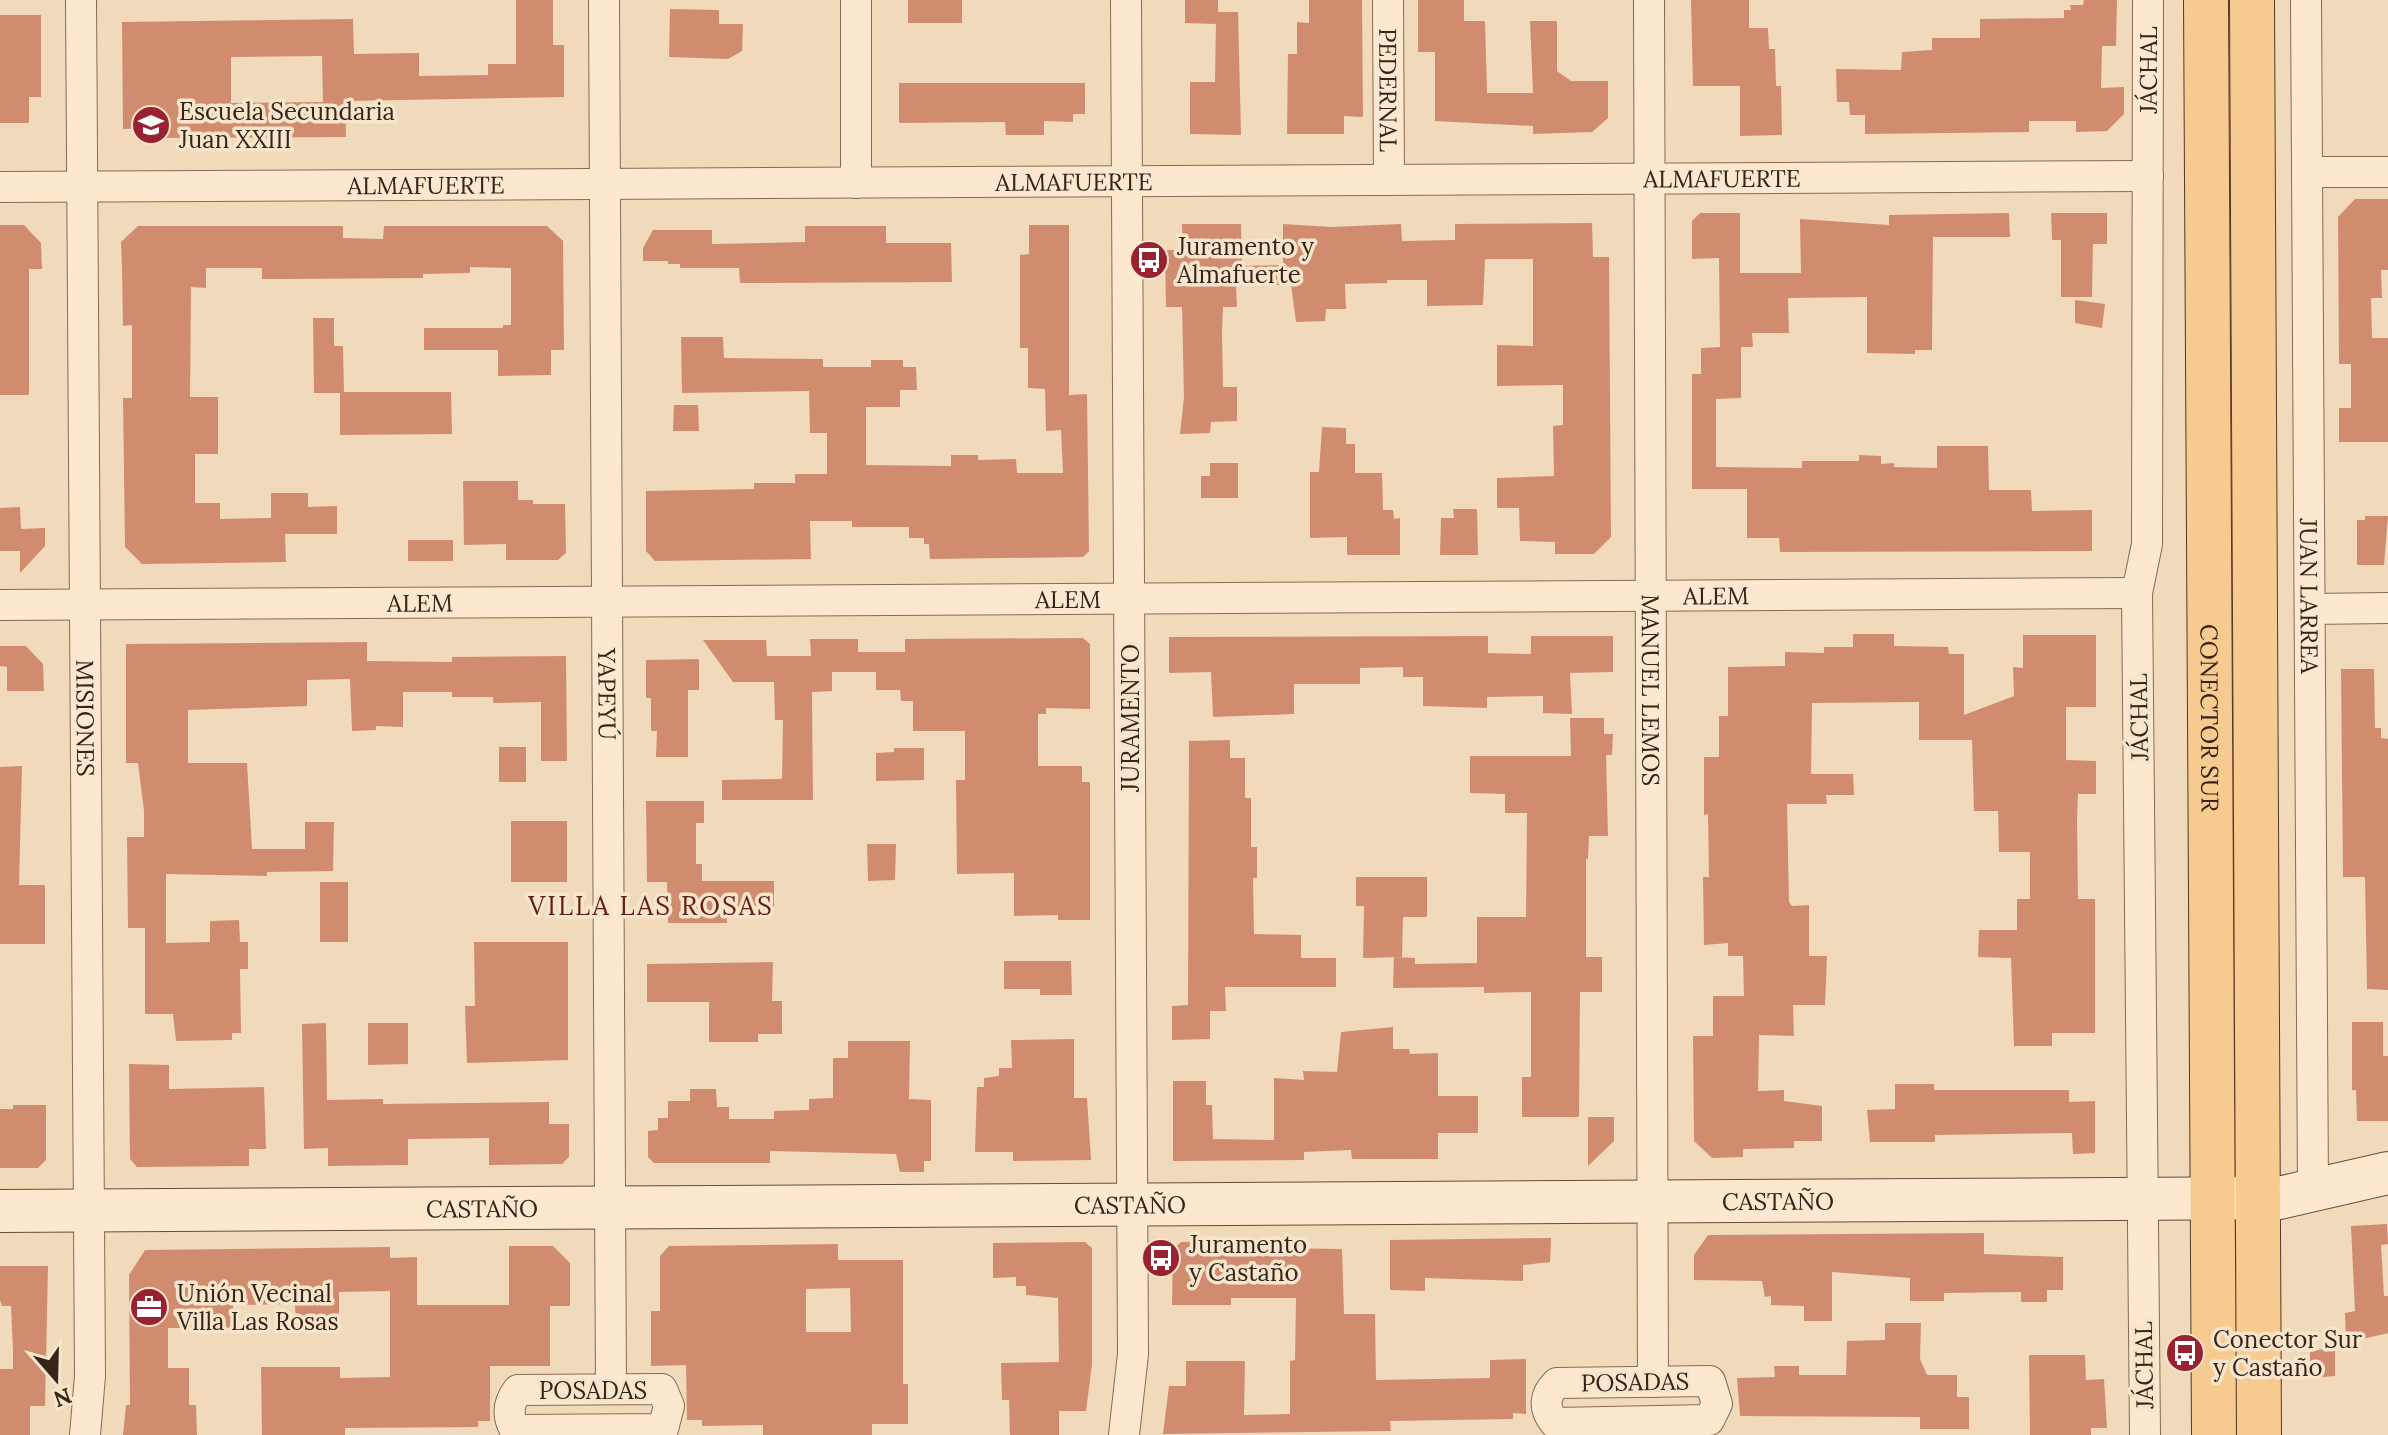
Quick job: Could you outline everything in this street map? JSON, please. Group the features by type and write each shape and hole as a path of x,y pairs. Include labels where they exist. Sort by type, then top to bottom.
{"main road":[{"name":"CONECTOR SUR","path":"2206,0 2214,1435"},
{"name":"CONECTOR SUR","path":"2252,0 2259,1435"}],"street":[{"name":"MISIONES","path":"81,0 90,1376 85,1435"},
{"name":"YAPEYÚ","path":"604,0 611,1389"},
{"path":"856,0 856,183"},
{"name":"JURAMENTO","path":"1124,1435 1133,1354 1126,0"},
{"name":"PEDERNAL","path":"1388,0 1389,180"},
{"name":"MANUEL LEMOS","path":"1649,0 1653,1382"},
{"name":"JÁCHAL","path":"2145,1435 2137,593 2147,544 2148,0"},
{"name":"JUAN LARREA","path":"2306,0 2313,1190"},
{"path":"2307,172 2388,172"},
{"name":"ALMAFUERTE","path":"0,187 2148,176"},
{"name":"ALEM","path":"0,605 2137,593"},
{"path":"2310,609 2388,608"},
{"name":"CASTAÑO","path":"0,1211 2279,1198 2388,1173"},
{"name":"POSADAS","path":"1710,1381 1716,1392 1716,1409 1709,1420 1555,1423 1547,1410 1548,1394 1557,1383 1653,1382 1710,1381"},
{"name":"POSADAS","path":"611,1389 662,1389 669,1406 663,1429 515,1430 510,1420 510,1406 518,1390 611,1389"}],"green space":[{"path":"2225,0 2234,0 2238,1052 2230,978"}],"building":[{"path":"516,0 553,0 553,45 564,45 564,97 345,101 346,137 153,138 154,128 123,129 122,22 353,19 354,54 419,53 419,76 488,75 488,64 516,64","holes":["322,56 323,102 231,103 231,57"]},
{"path":"908,0 962,0 962,23 908,23"},
{"path":"1185,0 1218,0 1218,12 1238,12 1241,135 1190,134 1190,82 1215,82 1216,24 1185,23"},
{"path":"1309,0 1362,0 1363,117 1344,116 1344,134 1287,134 1288,54 1297,54 1297,22 1309,23"},
{"path":"1418,0 1464,0 1464,21 1485,21 1487,93 1533,93 1530,21 1557,21 1557,71 1571,81 1608,81 1608,118 1592,132 1533,134 1533,126 1435,121 1435,52 1418,52"},
{"path":"1691,0 1749,0 1749,28 1768,28 1769,49 1775,49 1776,86 1781,86 1782,135 1740,136 1740,86 1693,86"},
{"path":"2084,0 2117,0 2116,46 2102,46 2101,88 2124,87 2124,114 2107,131 2076,132 2076,121 2029,121 2029,132 1865,134 1865,115 1850,115 1849,102 1837,102 1836,69 1901,70 1902,52 1932,50 1932,38 1980,38 1980,19 2064,18 2064,10 2071,10 2070,5 2083,5"},
{"path":"670,9 719,10 719,24 743,24 742,51 728,59 669,57"},
{"path":"0,15 41,15 41,97 29,97 29,123 0,123"},
{"path":"899,83 1085,83 1085,114 1073,114 1073,122 1044,121 1044,135 1006,135 1005,122 899,123"},
{"path":"2355,199 2388,199 2388,270 2381,270 2382,298 2371,298 2372,338 2388,338 2388,442 2339,442 2339,408 2351,408 2351,364 2339,364 2338,217"},
{"path":"1700,213 1740,213 1740,273 1801,273 1800,219 1889,225 1889,215 2009,213 2010,237 1933,237 1932,350 1915,350 1915,354 1867,353 1867,297 1788,298 1789,333 1752,333 1753,347 1741,347 1741,398 1716,399 1716,467 1802,468 1802,461 1859,461 1859,455 1881,456 1881,464 1894,463 1894,467 1937,468 1937,446 1988,446 1989,490 2031,490 2032,511 2092,510 2092,551 1780,552 1779,538 1747,538 1747,489 1692,489 1692,374 1701,374 1701,348 1720,347 1719,258 1692,259 1692,221"},
{"path":"2051,213 2107,213 2107,244 2093,244 2092,297 2061,297 2061,240 2052,240"},
{"path":"1592,223 1593,257 1609,257 1611,537 1594,554 1555,554 1555,542 1520,541 1519,508 1497,508 1497,478 1554,476 1553,426 1563,425 1563,385 1497,386 1497,345 1533,346 1533,259 1485,259 1483,305 1427,306 1427,280 1345,284 1346,309 1326,309 1325,321 1296,322 1291,285 1236,285 1237,307 1223,307 1222,332 1223,387 1237,387 1237,421 1211,422 1210,433 1180,434 1184,397 1182,307 1166,307 1165,250 1183,250 1182,224 1241,224 1242,266 1283,265 1283,224 1331,227 1401,224 1402,241 1455,240 1455,224"},
{"path":"0,225 24,225 41,243 42,269 29,269 29,395 0,395"},
{"path":"1029,225 1069,225 1069,395 1087,394 1089,551 1083,557 930,559 929,544 924,544 924,538 909,538 909,527 852,527 852,521 810,521 811,559 655,561 646,551 646,491 754,489 754,483 795,483 795,474 827,474 827,433 810,433 809,391 682,393 681,337 723,337 724,358 823,359 823,367 871,367 871,360 903,360 903,367 916,367 917,390 900,390 900,407 866,407 866,465 951,466 951,455 978,455 978,460 1016,459 1017,473 1063,473 1061,430 1046,431 1045,389 1028,388 1028,348 1020,348 1020,255 1029,254"},
{"path":"138,226 343,226 343,238 383,239 384,226 547,226 563,241 564,350 551,350 551,375 498,376 498,350 424,350 424,328 503,328 503,325 511,325 511,268 470,267 470,273 423,274 423,278 262,279 262,268 206,268 206,288 191,287 190,397 218,397 218,454 195,454 195,503 220,503 220,519 271,518 271,493 308,493 308,507 337,506 337,534 285,534 286,562 142,564 125,547 123,398 132,398 132,325 123,326 121,242"},
{"path":"805,226 886,226 886,243 951,243 952,282 740,283 739,268 680,268 680,264 668,264 668,261 643,261 643,248 653,230 712,230 712,244 805,242"},
{"path":"2075,300 2105,304 2102,328 2075,323"},
{"path":"313,318 334,318 334,346 343,346 344,392 451,392 452,434 340,435 340,393 314,393"},
{"path":"674,405 698,405 699,431 673,431"},
{"path":"1322,427 1346,428 1346,444 1355,444 1355,473 1382,473 1383,510 1393,510 1394,519 1400,518 1400,555 1347,555 1347,537 1310,538 1310,472 1319,472"},
{"path":"1210,463 1238,463 1238,498 1201,498 1201,476 1210,476"},
{"path":"463,481 518,481 518,500 533,500 533,504 565,504 566,553 558,560 506,560 506,544 464,545"},
{"path":"20,507 21,529 45,528 45,546 20,573 20,551 0,551 0,508"},
{"path":"1453,509 1477,509 1478,555 1440,555 1441,518 1454,518"},
{"path":"2365,516 2388,516 2384,565 2357,565 2357,520 2365,520"},
{"path":"408,540 453,540 453,561 408,561"},
{"path":"1853,634 1894,634 1894,646 1948,647 1949,654 1964,654 1964,715 2014,696 2013,667 2023,668 2023,635 2096,635 2096,707 2066,707 2066,760 2096,761 2096,794 2078,794 2077,819 2078,899 2095,899 2095,1033 2052,1033 2052,1046 2014,1046 2011,958 1978,957 1979,930 2017,930 2017,899 2030,899 2030,852 1999,852 1998,811 1974,811 1972,740 1919,740 1919,702 1812,703 1811,774 1853,774 1854,795 1826,795 1827,804 1787,804 1789,902 1792,906 1809,905 1809,956 1827,956 1825,1005 1793,1005 1794,1036 1759,1035 1758,1091 1784,1090 1784,1101 1822,1106 1822,1141 1794,1141 1794,1148 1743,1149 1743,1157 1712,1158 1694,1141 1693,1036 1713,1036 1713,996 1744,996 1743,956 1728,956 1728,943 1704,945 1703,877 1709,877 1708,814 1704,815 1704,757 1719,757 1719,716 1728,716 1728,667 1785,666 1785,652 1824,653 1824,647 1853,647"},
{"path":"1488,636 1488,653 1531,654 1531,636 1613,636 1613,672 1570,673 1572,714 1543,713 1543,696 1487,697 1487,708 1423,706 1423,677 1403,677 1403,667 1360,668 1360,684 1294,684 1294,714 1213,717 1211,672 1169,673 1169,637"},
{"path":"1083,638 1090,644 1090,709 1046,708 1046,714 1038,714 1038,766 1082,766 1082,782 1090,782 1090,920 1058,920 1058,915 1014,916 1014,873 957,874 956,780 965,780 965,731 913,731 913,701 901,701 900,690 876,690 876,672 832,672 832,691 812,692 813,800 722,800 722,780 782,779 783,720 775,720 774,682 733,682 703,640 766,640 767,656 811,656 810,639 858,639 858,652 905,652 905,639"},
{"path":"367,642 367,661 452,662 452,657 566,656 567,761 541,761 541,702 493,703 493,697 452,697 452,692 403,692 403,727 376,726 376,730 352,731 350,679 307,680 307,706 188,710 188,763 247,763 252,849 305,849 305,822 334,822 333,871 267,872 267,876 166,874 166,943 210,942 210,921 239,920 240,942 248,942 248,969 240,969 241,1033 232,1033 232,1040 176,1041 173,1014 145,1014 145,928 128,928 127,837 144,837 144,811 138,763 126,763 126,644"},
{"path":"0,646 26,646 43,664 44,691 7,691 7,667 0,666"},
{"path":"699,659 699,690 688,690 688,757 656,757 657,731 651,731 651,698 646,698 646,660"},
{"path":"2341,669 2374,669 2375,728 2381,728 2381,738 2388,739 2388,990 2367,989 2365,877 2343,877"},
{"path":"1570,718 1604,718 1604,734 1613,734 1612,755 1606,755 1608,836 1589,836 1586,859 1586,957 1602,957 1602,992 1580,992 1579,1117 1522,1117 1522,1077 1531,1077 1531,992 1484,993 1484,987 1393,988 1394,957 1415,958 1415,964 1477,963 1477,917 1526,917 1527,813 1505,813 1505,794 1470,793 1470,756 1571,756"},
{"path":"1230,740 1230,758 1245,758 1245,798 1251,798 1251,847 1257,847 1257,878 1253,878 1254,934 1301,935 1301,958 1336,958 1336,987 1225,987 1226,1011 1210,1011 1210,1039 1172,1040 1172,1006 1188,1005 1189,741"},
{"path":"499,747 526,747 526,782 499,782"},
{"path":"894,748 924,748 924,780 876,781 876,753 894,752"},
{"path":"22,766 19,885 45,885 45,944 0,944 0,767"},
{"path":"646,801 704,801 704,823 696,823 696,864 702,864 702,881 774,881 774,906 739,906 739,912 727,912 727,923 668,923 667,882 647,882"},
{"path":"511,821 567,821 567,882 511,882"},
{"path":"867,844 896,844 895,880 868,881"},
{"path":"1356,877 1427,877 1427,917 1403,917 1402,957 1363,958 1364,906 1356,906"},
{"path":"320,882 348,882 348,942 320,942"},
{"path":"474,942 568,942 568,1060 467,1063 465,1006 475,1006"},
{"path":"1004,961 1071,961 1072,995 1040,995 1040,989 1004,989"},
{"path":"773,962 772,1001 782,1001 782,1034 758,1034 758,1042 709,1042 709,1002 647,1002 647,964"},
{"path":"2352,1022 2383,1022 2383,1056 2388,1056 2388,1121 2357,1121 2356,1090 2352,1090"},
{"path":"326,1023 327,1100 383,1099 383,1104 549,1102 549,1124 569,1124 569,1157 562,1164 489,1165 489,1138 408,1139 408,1165 328,1166 328,1148 304,1149 302,1024"},
{"path":"368,1023 408,1023 408,1064 368,1065"},
{"path":"1393,1027 1393,1049 1409,1049 1410,1054 1438,1053 1438,1096 1478,1096 1478,1133 1438,1133 1438,1159 1352,1159 1351,1150 1304,1152 1304,1160 1173,1161 1173,1081 1206,1081 1206,1105 1212,1105 1213,1139 1274,1140 1274,1078 1304,1080 1303,1071 1337,1072 1341,1032"},
{"path":"1074,1039 1074,1098 1087,1098 1091,1160 1013,1161 1013,1152 975,1152 977,1087 984,1087 984,1078 999,1076 999,1068 1012,1068 1011,1040"},
{"path":"848,1041 910,1041 909,1099 931,1100 931,1161 924,1161 924,1172 900,1172 896,1154 770,1151 770,1163 654,1163 648,1157 648,1131 658,1130 658,1118 668,1118 668,1101 690,1101 690,1089 716,1089 717,1107 729,1107 729,1119 774,1119 774,1111 809,1110 809,1099 833,1098 833,1058 848,1058"},
{"path":"129,1064 169,1065 169,1089 264,1087 266,1149 249,1149 249,1166 137,1167 130,1159"},
{"path":"1895,1084 1934,1084 1934,1090 2069,1090 2069,1102 2095,1101 2095,1153 2073,1154 2072,1133 1935,1135 1935,1142 1870,1142 1867,1110 1895,1109"},
{"path":"13,1105 46,1105 46,1160 38,1168 0,1168 0,1109 13,1109"},
{"path":"1588,1117 1614,1117 1614,1141 1588,1166"},
{"path":"2387,1224 2388,1244 2381,1245 2384,1296 2388,1296 2388,1333 2346,1343 2345,1313 2355,1311 2351,1226"},
{"path":"1984,1233 1984,1254 2063,1257 2063,1290 2047,1290 2047,1302 2021,1302 2021,1292 1944,1293 1944,1301 1910,1301 1910,1278 1832,1272 1832,1321 1804,1321 1804,1306 1771,1305 1771,1296 1765,1297 1762,1281 1694,1280 1694,1255 1708,1235"},
{"path":"1551,1238 1550,1262 1523,1265 1523,1281 1425,1278 1425,1291 1390,1290 1390,1240"},
{"path":"1263,1241 1263,1248 1342,1249 1344,1314 1375,1314 1376,1380 1490,1378 1490,1360 1526,1359 1526,1414 1513,1413 1513,1419 1390,1421 1391,1431 1163,1434 1169,1386 1186,1386 1186,1361 1245,1361 1244,1415 1290,1414 1290,1361 1295,1360 1296,1298 1231,1298 1231,1305 1172,1305 1173,1249 1181,1242"},
{"path":"1085,1242 1092,1248 1092,1364 1086,1411 1059,1411 1059,1435 1010,1435 1009,1400 1002,1400 1001,1363 1059,1362 1058,1298 1026,1295 1026,1286 1016,1286 1016,1277 993,1278 993,1243"},
{"path":"838,1244 838,1260 903,1260 903,1384 908,1384 908,1424 872,1424 872,1435 763,1435 763,1425 702,1426 702,1420 687,1420 686,1365 651,1366 651,1311 660,1311 660,1256 669,1246","holes":["850,1288 851,1332 806,1332 806,1289"]},
{"path":"509,1246 553,1246 570,1263 570,1306 550,1306 550,1366 490,1366 490,1421 478,1421 478,1427 345,1428 345,1435 262,1435 261,1367 340,1367 340,1378 390,1377 390,1291 339,1292 339,1330 296,1329 295,1304 233,1305 233,1328 168,1328 168,1368 189,1368 189,1405 196,1405 197,1435 123,1435 126,1405 130,1405 129,1275 145,1250 390,1247 390,1258 417,1257 417,1305 509,1305"},
{"path":"0,1266 48,1266 45,1406 30,1406 30,1435 0,1435 0,1369 13,1369 13,1351 11,1306 2,1306 0,1300"},
{"path":"1885,1323 1921,1323 1920,1359 1927,1375 1957,1375 1957,1397 1969,1397 1969,1429 1920,1429 1920,1417 1740,1416 1737,1378 1775,1377 1774,1366 1799,1366 1799,1375 1846,1375 1847,1341 1885,1340"},
{"path":"2335,1346 2335,1376 2310,1378 2310,1352"},
{"path":"2029,1355 2085,1355 2086,1380 2104,1379 2107,1428 2091,1428 2091,1435 2030,1435"}],"place":[{"name":"Escuela Secundaria Juan XXIII","path":"151,125"},
{"name":"Juramento y Almafuerte","path":"1149,260"},
{"name":"Juramento y Castaño","path":"1161,1258"},
{"name":"Unión Vecinal Villa Las Rosas","path":"149,1307"},
{"name":"Conector Sur y Castaño","path":"2185,1353"}],"district":[{"name":"VILLA LAS ROSAS","path":"651,905"}]}
